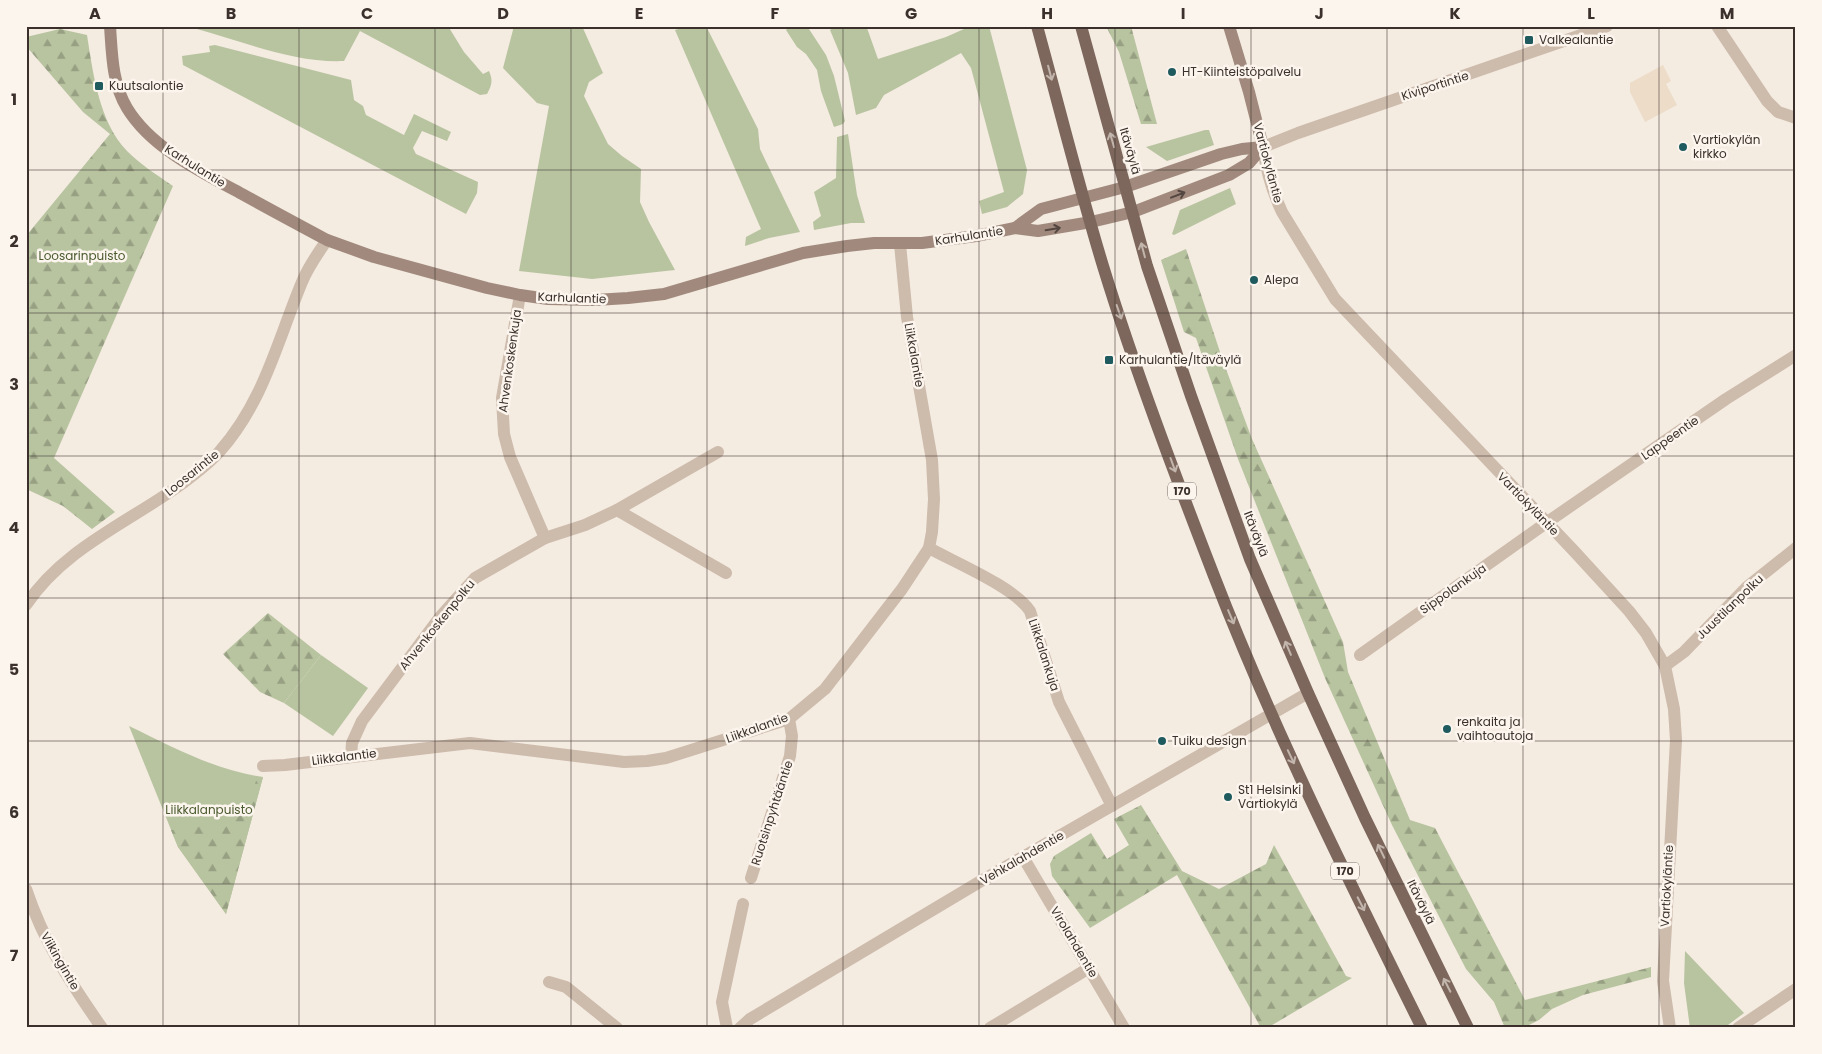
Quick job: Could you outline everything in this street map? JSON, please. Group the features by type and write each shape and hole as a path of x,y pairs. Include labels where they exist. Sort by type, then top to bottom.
{"main road":[{"name":"Karhulantie","path":"110,26 118,88 127,108 138,123 156,140 201,172 327,240 374,257 520,295 594,300 664,294 803,253 846,246 900,244 976,236 1015,228 1038,231 1091,222 1132,212"},
{"name":"170","path":"1037,26 1103,266 1152,410 1214,578 1271,713 1354,891 1422,1028"},
{"name":"Itäväylä","path":"1080,26 1147,266 1250,558 1308,693 1365,818 1468,1028"},
{"name":"Vartiokyläntie","path":"1229,26 1263,147"},
{"name":"Kiviportintie","path":"1126,187 1221,154 1242,148 1263,147"},
{"name":"Kiviportintie","path":"1132,212 1229,176 1249,163 1263,147"},
{"name":"Karhulantie","path":"1015,228 1041,209 1126,187"}],"street":[{"name":"Kiviportintie","path":"1263,147 1306,130 1607,26"},
{"path":"1717,26 1767,100 1778,112 1796,118"},
{"name":"Vartiokyläntie","path":"1263,147 1276,199 1335,299 1629,611 1646,633 1666,666 1674,709 1676,740 1663,981 1670,1028"},
{"name":"Loosarintie","path":"26,605 57,568 87,545 162,498 198,471 219,452 240,426 261,390 303,280 327,240"},
{"name":"Liikkalantie","path":"263,766 470,743 624,762 647,761 666,758 789,719 825,689 902,589 929,548 934,499 932,460 907,317 900,244"},
{"name":"Ahvenkoskenkuja","path":"520,295 502,398 504,434 510,457 545,538"},
{"name":"Lappeentie","path":"1546,523 1726,399 1796,354"},
{"name":"Ahvenkoskenpolku","path":"351,756 352,743 362,721 440,617 475,578 545,538 585,526 617,510 718,452"},
{"path":"617,510 726,573"},
{"name":"Sippolankuja","path":"1360,655 1546,523"},
{"name":"Liikkalankuja","path":"929,548 1000,586 1025,603 1030,611 1059,702 1112,806"},
{"name":"Juustilanpolku","path":"1666,666 1684,652 1747,587 1796,548"},
{"name":"Vehkalahdentie","path":"740,1028 758,1014 1023,857 1308,693"},
{"name":"Ruotsinpyhtääntie","path":"751,878 790,756 792,736 789,719"},
{"name":"Virolahdentie","path":"1023,857 1124,1028"},
{"name":"Viikingintie","path":"26,889 47,942 102,1028"},
{"path":"728,1028 722,1002 743,904"},
{"path":"990,1028 1089,968"},
{"path":"548,982 566,988 617,1028"},
{"path":"1738,1028 1796,989"}],"green space":[{"path":"195,26 448,26 464,52 483,74 489,71 491,85 487,94 480,95 360,31 344,61 325,61 270,51 197,29"},
{"path":"514,26 582,26 603,73 589,82 584,96 608,144 641,169 640,202 675,270 592,279 519,271 549,106 537,103 503,68"},
{"path":"681,26 706,26 758,129 760,149 800,232 769,238 745,246 746,237 761,229 675,30 681,28"},
{"path":"790,26 807,26 826,55 834,76 845,121 843,124 834,127 821,91 817,70 806,54 797,47 786,30"},
{"path":"835,26 869,26 867,28 878,59 946,37 964,29 964,26 989,26 1027,170 1023,194 1007,207 982,214 979,201 1004,192 971,68 961,53 884,95 876,108 856,115 848,73 830,30"},
{"path":"1106,26 1131,26 1157,124 1141,124 1119,52"},
{"name":"Loosarinpuisto","path":"60,29 87,35 99,96 104,112 117,139 132,156 173,186 54,458 115,512 92,529 63,506 26,489 26,236 110,134 83,112 26,46 26,37"},
{"path":"215,45 351,80 354,100 363,106 366,115 404,135 414,114 451,132 447,141 422,131 413,148 416,154 478,182 477,193 466,214 183,65 182,56 210,52 209,46"},
{"path":"1209,130 1214,145 1167,161 1146,147"},
{"path":"848,134 857,195 865,223 851,223 814,230 813,222 821,216 814,192 836,178 837,137"},
{"path":"1230,188 1236,204 1174,235 1172,234 1180,210"},
{"path":"1186,249 1223,361 1252,439 1343,642 1348,672 1410,820 1435,828 1525,1000 1651,967 1651,977 1583,995 1552,1009 1539,1020 1523,1028 1505,1028 1494,1002 1466,969 1392,825 1325,678 1238,459 1196,338 1184,332 1161,260"},
{"path":"268,613 321,655 284,703 260,692 223,654"},
{"path":"321,655 368,688 333,736 284,703"},
{"name":"Liikkalanpuisto","path":"129,726 178,750 211,763 245,774 263,777 226,914 178,847"},
{"path":"263,777 226,914 178,847 171,830 188,829 227,818 250,797 256,781"},
{"path":"1141,805 1182,871 1219,889 1266,864 1274,845 1346,976 1352,978 1267,1028 1261,1028 1177,875 1090,928 1052,876 1050,864 1054,856 1091,833 1107,859 1129,845 1114,819"},
{"path":"1685,951 1744,1013 1724,1028 1690,1028 1684,983"}],"shaded area":[{"path":"1663,65 1671,81 1666,84 1677,105 1645,122 1630,92 1630,83"}],"place":[{"name":"Valkealantie","path":"1529,40"},
{"name":"HT-Kiinteistöpalvelu","path":"1172,72"},
{"name":"Kuutsalontie","path":"99,86"},
{"name":"Vartiokylän kirkko","path":"1683,147"},
{"name":"Alepa","path":"1254,280"},
{"name":"Karhulantie/Itäväylä","path":"1109,360"},
{"name":"renkaita ja vaihtoautoja","path":"1447,729"},
{"name":"Tuiku design","path":"1162,741"},
{"name":"St1 Helsinki Vartiokylä","path":"1228,797"}]}
